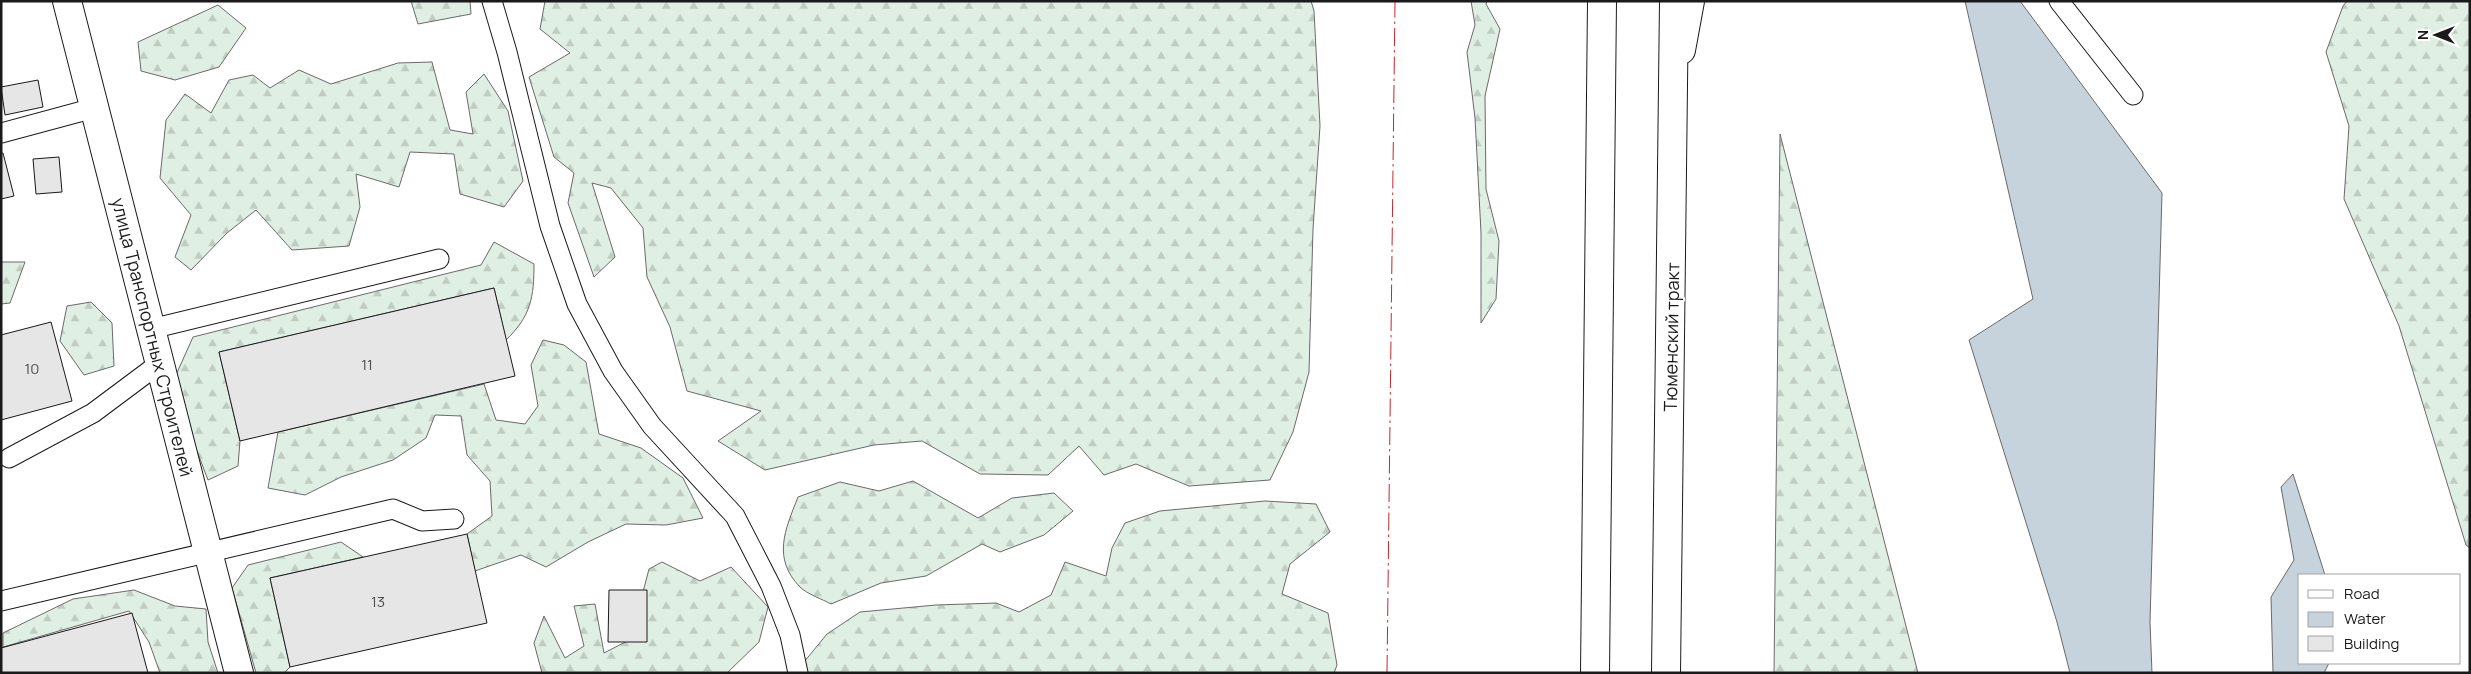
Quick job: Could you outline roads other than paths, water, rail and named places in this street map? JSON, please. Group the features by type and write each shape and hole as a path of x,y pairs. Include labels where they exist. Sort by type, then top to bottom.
{"main road":[{"name":"улица Транспортных Строителей","path":"67,1 240,673"},
{"path":"1594,673 1602,1"},
{"name":"Тюменский тракт","path":"1666,673 1674,1"},
{"path":"1673,91 1690,1"}],"lane":[{"path":"492,1 507,52 550,226 577,304 614,371 652,426 735,516 771,586 790,635 798,673"},
{"path":"2059,1 2133,95"},
{"path":"1,133 94,108"},
{"path":"151,330 439,259"},
{"path":"9,458 93,413 160,363"},
{"path":"1,601 393,509 422,521 454,519"}],"water":[{"path":"1965,1 2020,1 2162,193 2150,622 2152,673 2070,673 2057,622 1969,340 2033,299"},
{"path":"2293,474 2325,574 2298,574 2298,664 2328,664 2324,673 2273,673 2271,597 2294,560 2281,487"}]}
